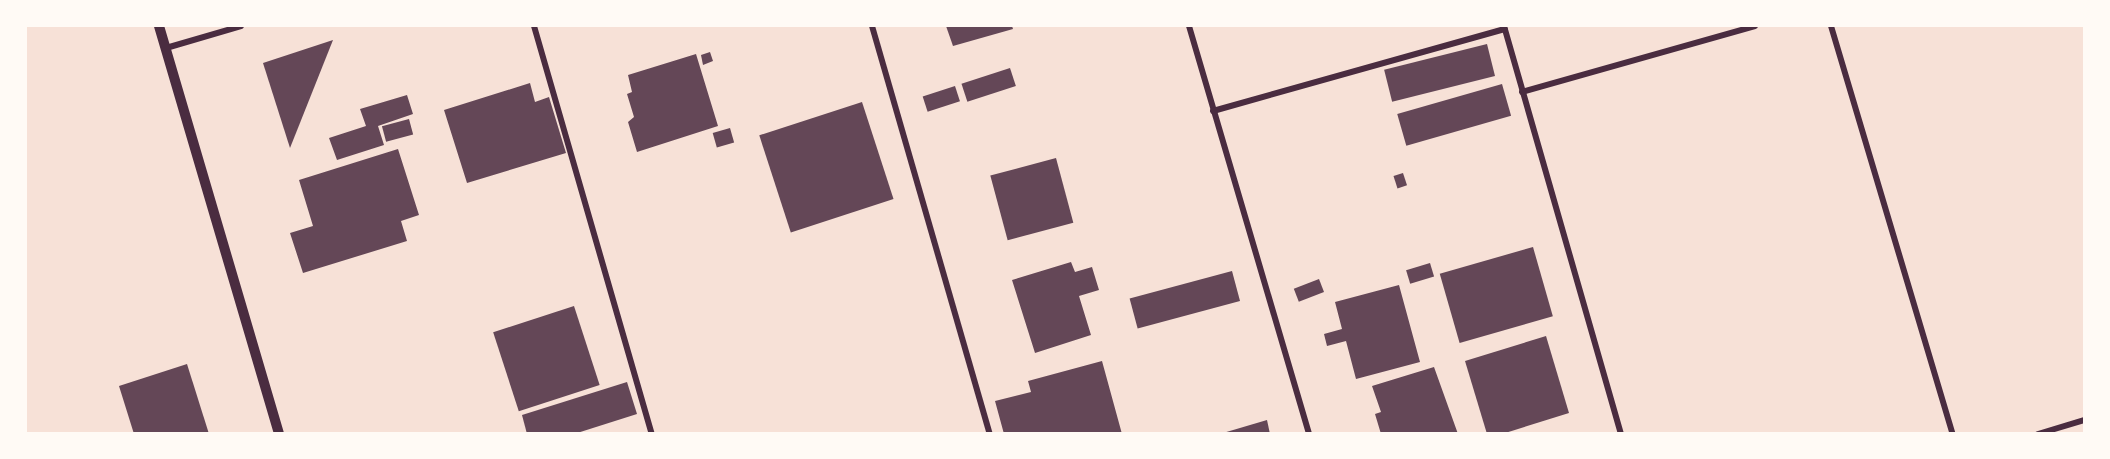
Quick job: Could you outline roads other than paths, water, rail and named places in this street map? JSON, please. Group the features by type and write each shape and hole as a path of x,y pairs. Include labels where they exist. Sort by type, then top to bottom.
{"street":[{"path":"159,26 279,434"},
{"path":"166,48 241,26"},
{"path":"534,26 652,434"},
{"path":"872,26 990,434"},
{"path":"1189,26 1309,434"},
{"path":"1522,92 1755,26"},
{"path":"1831,26 1953,434"},
{"path":"1213,111 1505,27 1622,434"},
{"path":"2038,434 2085,420"}]}
